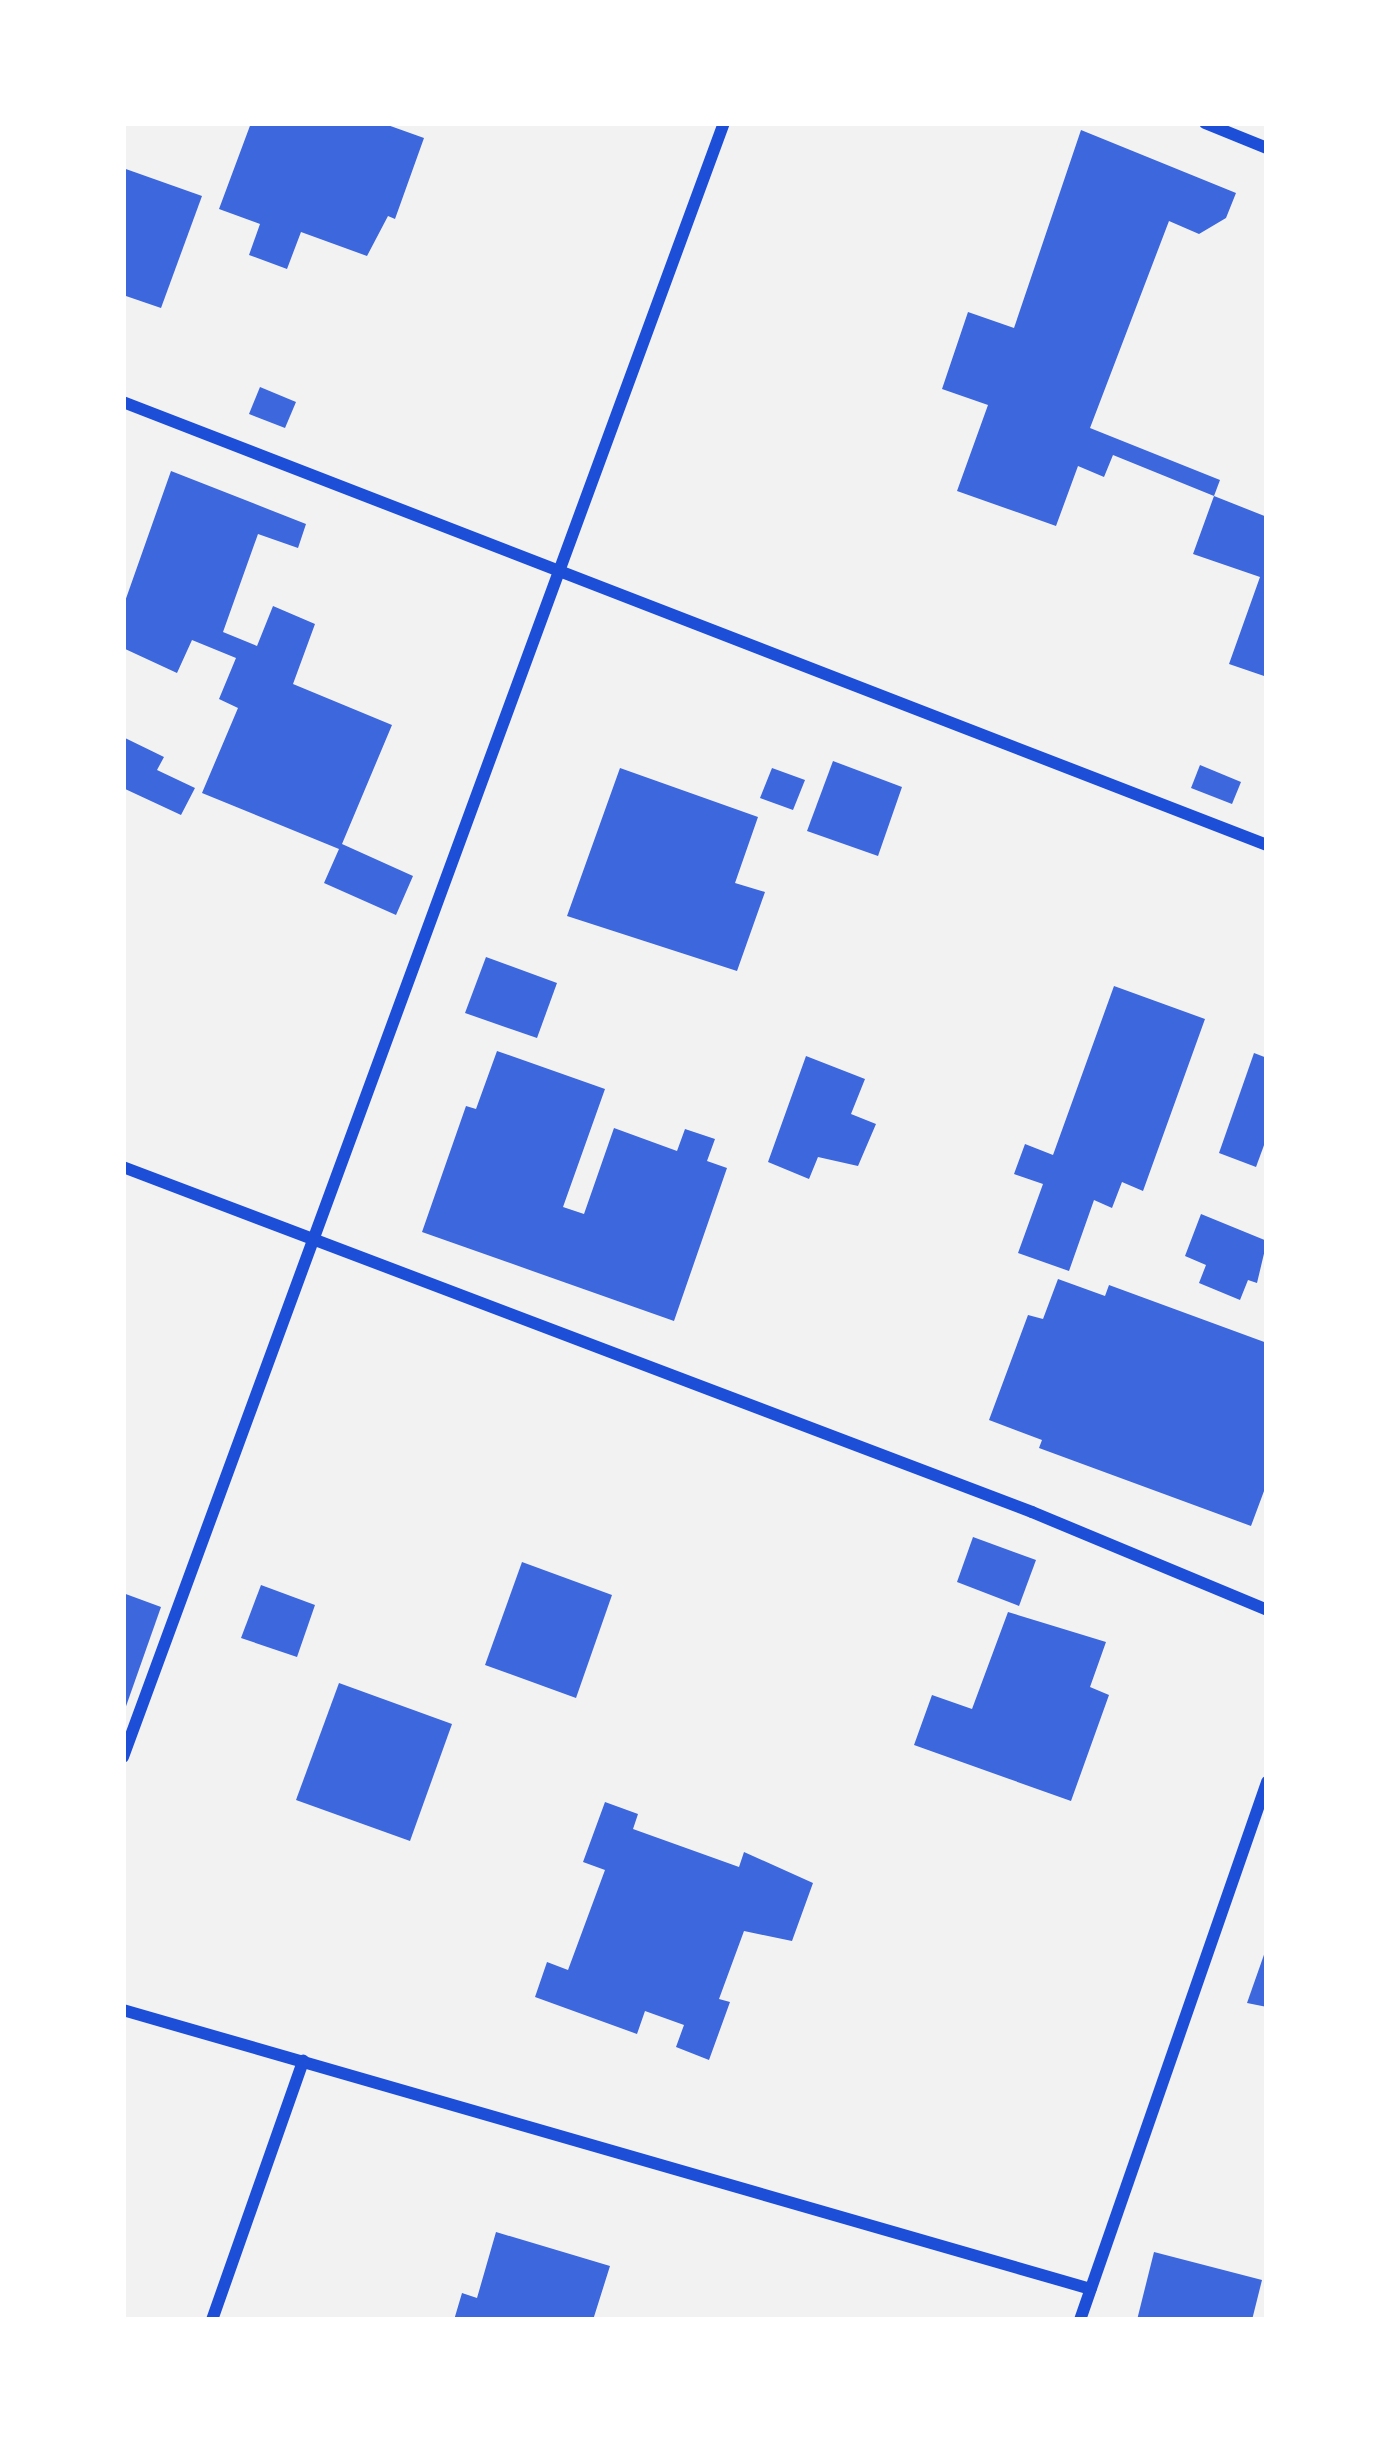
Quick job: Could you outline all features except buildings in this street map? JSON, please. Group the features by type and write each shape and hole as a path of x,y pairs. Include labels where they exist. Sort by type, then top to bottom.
{"street":[{"path":"123,1757 724,123"},
{"path":"1205,123 1267,148"},
{"path":"123,402 557,575 1267,845"},
{"path":"123,1167 1032,1511 1267,1610"},
{"path":"1080,2320 1267,1782"},
{"path":"123,2010 1091,2289"},
{"path":"212,2320 303,2061"}]}
